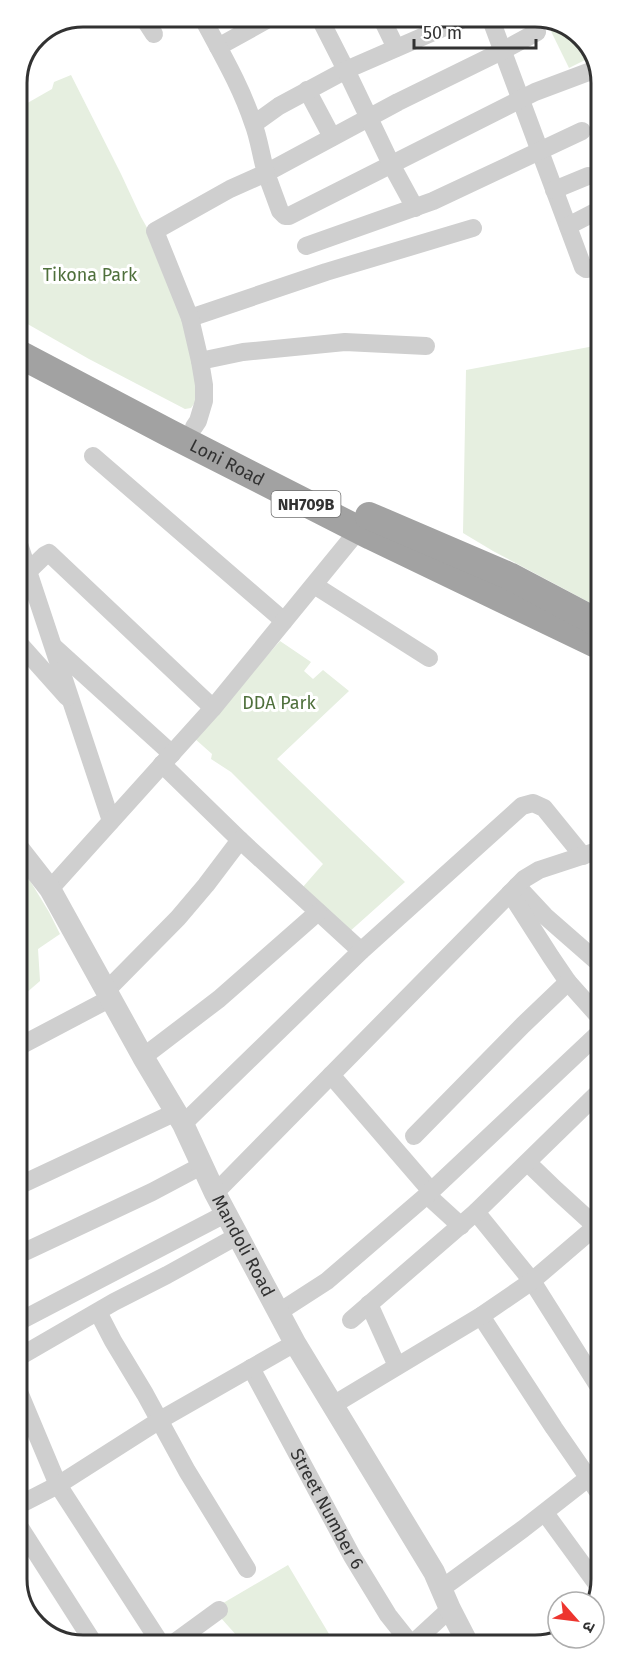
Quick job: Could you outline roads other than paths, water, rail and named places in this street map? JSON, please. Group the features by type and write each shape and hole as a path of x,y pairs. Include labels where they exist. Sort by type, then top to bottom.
{"highway":[{"name":"Loni Road","path":"27,343 354,511 364,523 509,576 591,619"},
{"name":"Loni Road","path":"27,358 169,434 364,523 591,641"}],"street":[{"path":"150,27 154,34"},
{"path":"208,27 254,124 266,173 280,212 285,216 535,92 590,71"},
{"path":"218,47 253,27"},
{"path":"324,27 415,208"},
{"path":"386,27 396,48"},
{"path":"254,124 279,106 346,70 445,27"},
{"path":"494,27 584,268 591,268"},
{"path":"194,427 204,401 200,361 190,318 155,231 230,189 266,173 369,117 537,32"},
{"path":"308,90 332,137"},
{"path":"306,246 465,188 582,131"},
{"path":"554,190 588,176"},
{"path":"567,226 591,214"},
{"path":"190,318 326,272 473,228"},
{"path":"200,361 243,351 345,342 426,346"},
{"path":"93,456 284,621"},
{"path":"50,890 213,708 364,523"},
{"path":"27,572 45,555 51,555 213,708"},
{"path":"27,585 55,648 111,821"},
{"path":"314,585 429,658"},
{"path":"55,648 167,759 240,840 361,951"},
{"path":"27,652 71,701"},
{"path":"27,1182 180,1118 522,806 533,802 544,808 591,852"},
{"path":"27,1042 109,994 178,918 240,840"},
{"path":"215,1193 531,874 591,853"},
{"name":"Mandoli Road","path":"27,860 50,890 142,1057 180,1118 201,1166 295,1343 434,1572 464,1635"},
{"path":"514,890 591,956"},
{"path":"514,890 551,957 568,982 591,1008"},
{"path":"142,1057 219,999 318,912"},
{"path":"414,1136 568,982"},
{"path":"279,1312 327,1281 429,1193 591,1040"},
{"path":"331,1075 429,1193 461,1226"},
{"path":"351,1320 461,1226 591,1100"},
{"path":"528,1163 591,1219"},
{"path":"27,1251 115,1210 201,1166"},
{"path":"476,1212 532,1281 591,1370"},
{"path":"27,1317 227,1213"},
{"path":"333,1405 481,1317 532,1281 591,1233"},
{"path":"27,1352 238,1235"},
{"path":"369,1304 397,1366"},
{"path":"98,1312 187,1471 247,1569"},
{"path":"481,1317 591,1468"},
{"path":"27,1501 58,1485 160,1420 295,1343"},
{"name":"Street Number 6","path":"251,1368 352,1556 388,1616 404,1635"},
{"path":"27,1411 58,1485 160,1635"},
{"path":"419,1635 446,1599 545,1513 591,1477"},
{"path":"545,1513 591,1576"},
{"path":"27,1539 89,1635"},
{"path":"175,1635 219,1610"}],"park label":[{"name":"Tikona Park","path":"90,275"},
{"name":"DDA Park","path":"279,703"}]}
